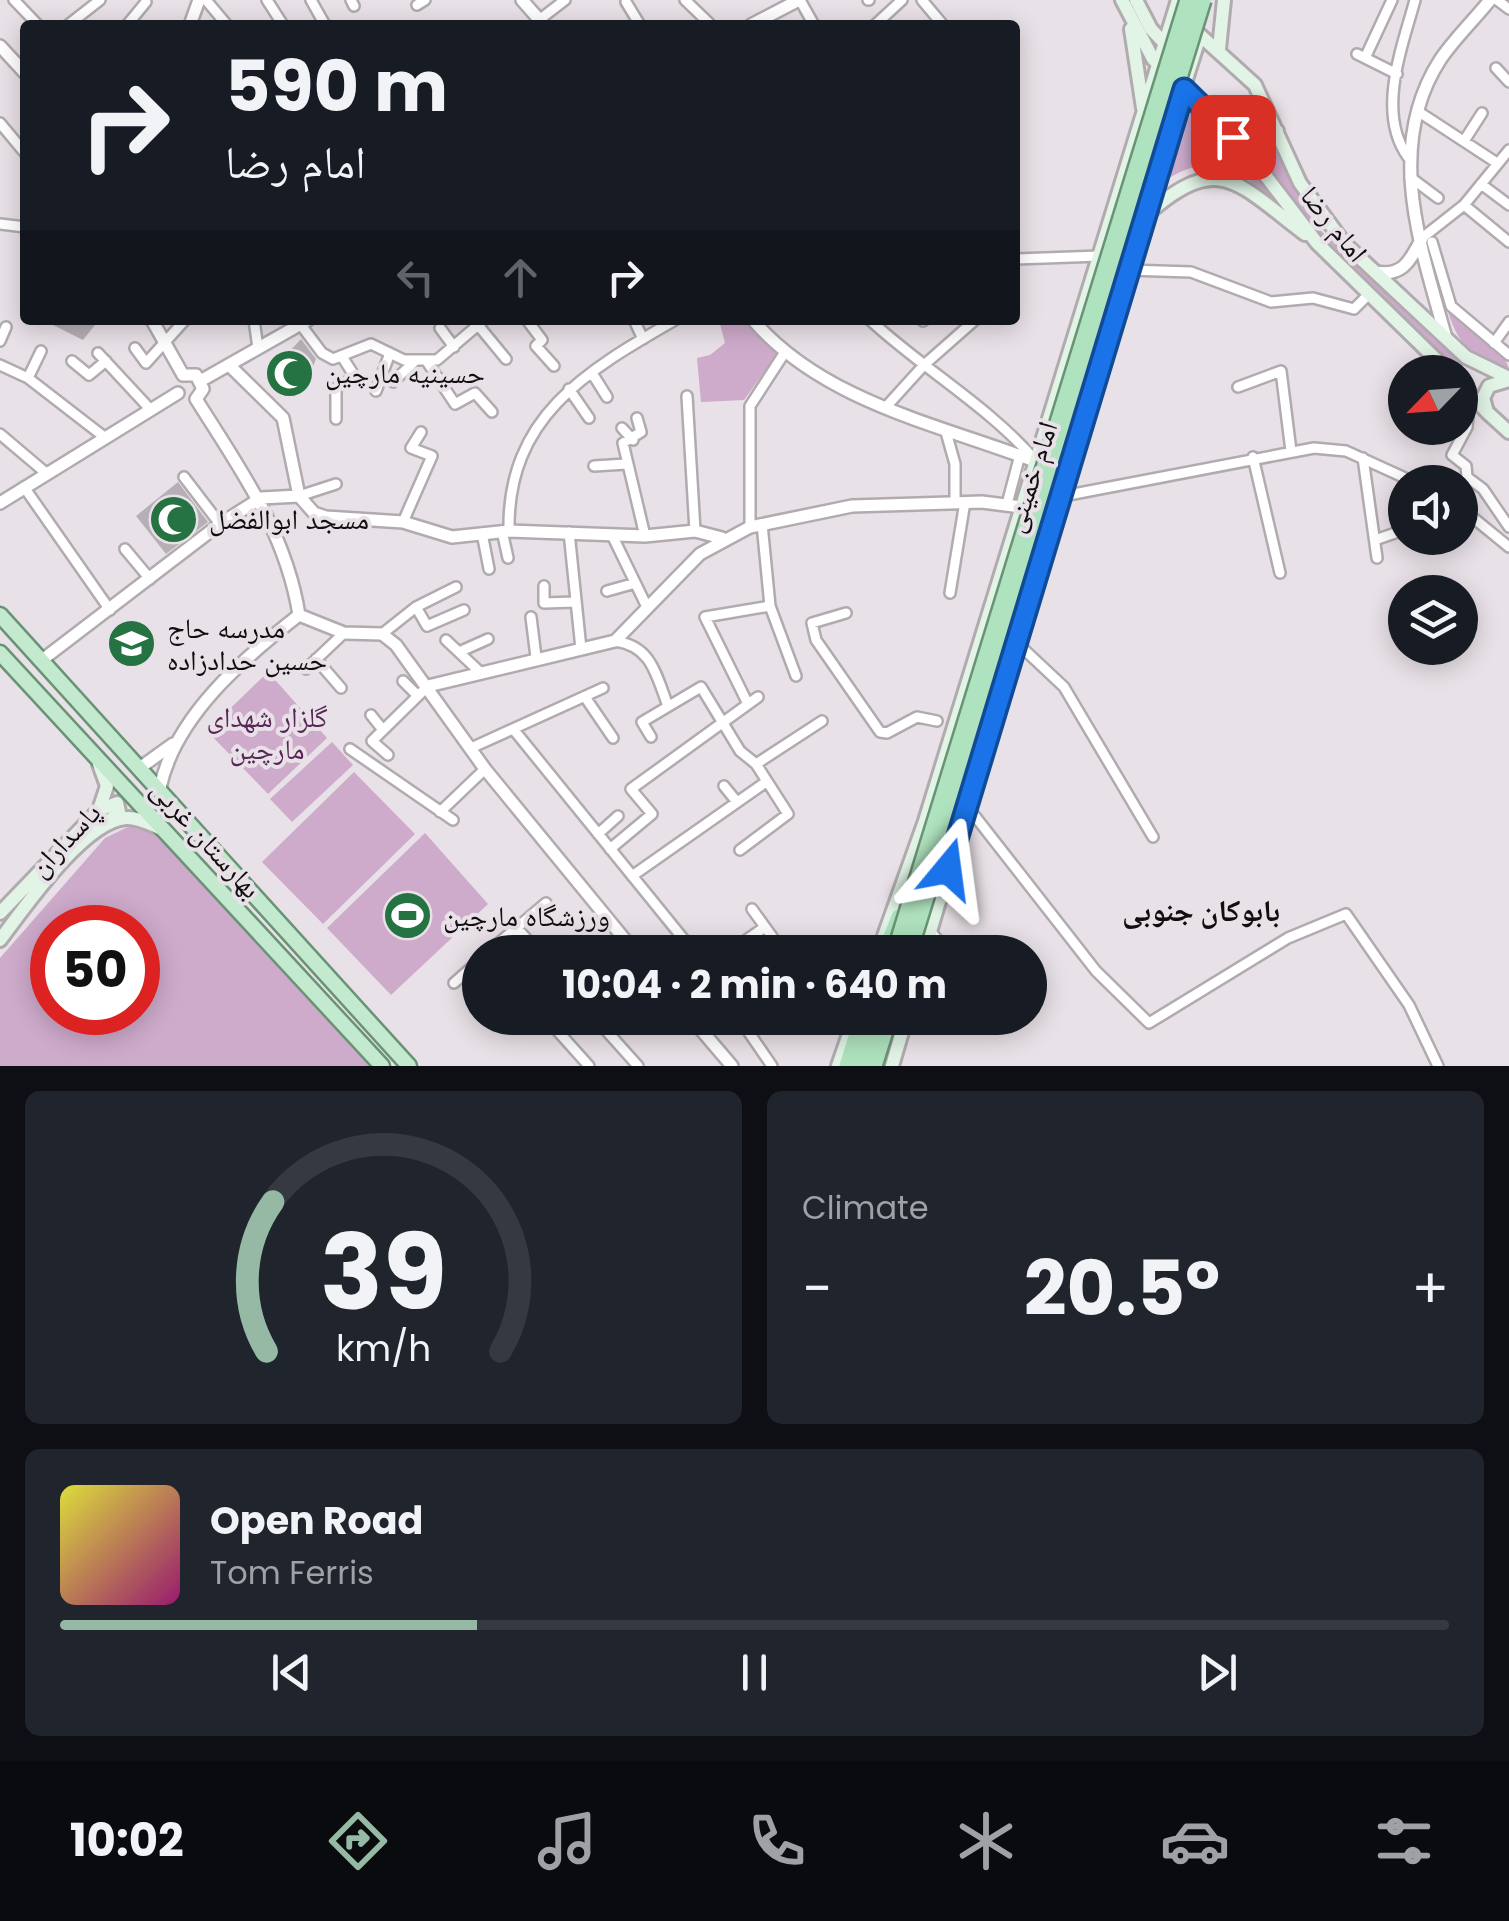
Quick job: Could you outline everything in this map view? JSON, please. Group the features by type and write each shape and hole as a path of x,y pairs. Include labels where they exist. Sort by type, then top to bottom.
{"highway":[{"path":"901,935 936,841 1206,0"},
{"path":"914,935 936,841 1176,2"},
{"path":"890,935 936,841"},
{"path":"847,1066 855,1035"},
{"path":"860,1066 870,1035"},
{"path":"877,1066 886,1035"}],"main road":[{"path":"1136,0 1181,66 1184,89"},
{"name":"امام خمینی","path":"929,935 1184,89 1206,0"},
{"path":"1219,49 1224,0"},
{"name":"امام خمینی","path":"887,935 970,675 1014,506 1037,462 1176,2"},
{"name":"امام رضا","path":"1176,2 1199,36 1219,49 1255,84 1317,211 1374,272 1463,355"},
{"path":"1124,6 1143,117"},
{"name":"امام رضا","path":"1124,6 1159,66 1249,154 1317,243 1431,355"},
{"path":"1249,154 1247,144 1252,134 1262,129 1277,131"},
{"path":"1144,217 1171,193 1197,179 1217,176 1234,181 1317,243"},
{"name":"امام رضا","path":"1478,364 1509,379"},
{"path":"1487,412 1483,398 1489,386 1509,379"},
{"path":"1478,402 1509,432"},
{"name":"بهارستان غربی","path":"0,615 409,1066"},
{"name":"بهارستان غربی","path":"0,653 382,1066"},
{"path":"970,675 1002,686"},
{"name":"پاسداران","path":"0,940 103,816 107,786 98,760"},
{"name":"پاسداران","path":"0,913 103,816 132,818 163,830"},
{"path":"302,981 319,966"},
{"path":"838,1066 852,1035"},
{"path":"893,1062 901,1035"}],"street":[{"path":"14,0 33,20"},
{"path":"85,4 100,0"},
{"path":"206,0 223,20"},
{"path":"522,0 539,20"},
{"path":"545,20 564,0"},
{"path":"761,20 799,0"},
{"path":"881,20 902,0"},
{"path":"922,0 938,20"},
{"path":"1392,0 1361,56 1397,74"},
{"path":"1408,158 1396,142 1392,118 1397,74 1415,0"},
{"path":"1509,10 1494,0 1440,60 1419,112 1408,158 1408,175 1451,306 1509,356"},
{"path":"0,46 20,68"},
{"path":"1496,68 1509,82"},
{"path":"1419,112 1498,163"},
{"path":"1464,141 1482,113"},
{"path":"0,123 20,138"},
{"path":"1374,272 1389,274 1406,266 1464,206 1509,150"},
{"path":"1408,175 1438,198"},
{"path":"1481,184 1509,205"},
{"path":"1464,206 1509,242"},
{"path":"1427,240 1446,340"},
{"path":"1020,259 1100,256"},
{"path":"1127,270 1191,272 1271,302 1312,298 1354,308 1367,296"},
{"path":"1494,343 1509,322"},
{"path":"0,503 178,393 183,375 155,325"},
{"path":"135,348 146,363 180,325"},
{"path":"255,325 258,348"},
{"path":"202,380 299,325"},
{"path":"306,325 326,356 343,358 371,344 421,360 437,360 478,325"},
{"path":"483,325 506,359"},
{"path":"531,325 542,340 536,346 554,366"},
{"path":"636,325 643,339"},
{"path":"508,558 508,496 520,455 540,418 592,372 667,325"},
{"path":"758,325 786,352 885,408 1037,462"},
{"path":"876,325 1010,432 1037,462"},
{"path":"885,408 924,365 970,325"},
{"path":"0,341 6,328"},
{"path":"440,328 454,347"},
{"path":"28,378 41,351"},
{"path":"786,352 750,406 756,525 770,606 796,676"},
{"path":"376,391 390,353"},
{"path":"72,362 89,375 102,357 150,408"},
{"path":"336,419 336,388 355,378 343,358"},
{"path":"393,382 421,360"},
{"path":"421,360 455,404 475,393 492,412"},
{"path":"0,365 28,378 103,436"},
{"path":"229,365 283,418 299,496 314,513 326,518 403,522 452,536 505,531 645,536 694,530 722,538"},
{"path":"1238,387 1281,371 1291,452"},
{"path":"592,372 607,397"},
{"path":"183,375 191,374 202,380 204,389 196,400"},
{"path":"569,389 589,418"},
{"path":"178,393 183,399 196,400"},
{"path":"687,396 694,530"},
{"path":"196,400 260,498 282,546 299,615"},
{"path":"637,418 640,432 623,443 645,536"},
{"path":"622,428 633,440"},
{"path":"403,522 432,456 411,448 421,432"},
{"path":"946,432 960,502 950,593"},
{"path":"0,434 46,473"},
{"path":"1457,445 1452,455 1466,466 1467,478 1505,507 1509,526"},
{"path":"1058,497 1314,448 1363,458 1388,470"},
{"path":"615,641 646,605 722,538 756,525 852,506 960,502 1014,506 1020,455"},
{"path":"1253,457 1280,573"},
{"path":"1363,458 1378,558"},
{"path":"594,466 626,464"},
{"path":"184,477 220,524"},
{"path":"42,660 260,498 299,496 336,484"},
{"path":"24,487 110,610"},
{"path":"1478,522 1509,547"},
{"path":"569,532 581,649"},
{"path":"482,533 490,569"},
{"path":"1375,540 1388,535"},
{"path":"612,536 632,584 646,605"},
{"path":"125,549 150,579"},
{"path":"607,591 632,584"},
{"path":"544,586 544,603 575,602"},
{"path":"299,615 344,633 382,634 416,607 456,587"},
{"path":"748,704 705,616 770,606"},
{"path":"416,607 426,626 464,610"},
{"path":"846,614 812,623 816,640 880,732 886,733 917,716 937,721"},
{"path":"160,788 168,758 180,738 237,667 299,615"},
{"path":"531,617 536,657"},
{"path":"459,652 483,641 472,631"},
{"path":"306,668 344,633"},
{"path":"382,634 428,686 486,769 621,935"},
{"path":"446,640 480,672"},
{"path":"388,755 372,741 428,686 615,641 635,644 647,653 668,706"},
{"path":"1015,641 1064,687 1153,837"},
{"path":"316,659 342,688"},
{"path":"402,681 417,695"},
{"path":"651,737 642,722 701,686 740,750 756,764 788,814 740,850"},
{"path":"471,748 604,688"},
{"path":"586,697 612,738"},
{"path":"610,849 652,814 631,789 758,697"},
{"path":"386,709 395,718"},
{"path":"372,716 384,730"},
{"path":"756,764 822,722"},
{"path":"514,730 680,935"},
{"path":"141,767 180,738"},
{"path":"350,749 453,820"},
{"path":"440,812 486,769"},
{"path":"632,876 766,782"},
{"path":"724,786 737,802"},
{"path":"966,806 1096,971 1149,1023 1288,938 1346,914 1409,1005 1438,1066"},
{"path":"598,834 618,816"},
{"path":"509,935 546,902"},
{"path":"752,909 770,935"},
{"path":"517,928 523,935"},
{"path":"754,935 765,928"},
{"path":"930,932 933,935"},
{"path":"454,982 462,975"},
{"path":"561,1035 589,1066"},
{"path":"610,1035 638,1066"},
{"path":"706,1035 732,1066"},
{"path":"750,1035 772,1066"}],"green space":[{"path":"1191,107 1301,228 1256,186 1226,168 1190,168 1169,178"},
{"path":"1261,135 1268,136 1316,226 1454,355 1441,355 1314,232 1256,148 1255,140"},
{"path":"1447,308 1506,361 1509,369 1476,354 1456,331"},
{"path":"720,325 749,325 777,354 744,400 701,402 697,358 710,355 725,343"},
{"name":"گلزار شهدای مارچین","path":"268,672 327,738 268,794 207,731"},
{"path":"332,742 353,765 292,822 270,799"},
{"name":"ورزشگاه مارچین","path":"354,772 415,834 323,924 262,862"},
{"path":"134,824 158,832 371,1066 0,1066 0,958 30,924 30,1035 160,1035 160,905 46,905 105,838"},
{"name":"ورزشگاه مارچین","path":"425,833 488,904 391,995 327,928"}],"building":[{"path":"53,325 95,325 83,340"},
{"name":"حسینیه مارچین","path":"301,339 316,359 308,380 291,394 271,381 268,363 282,351 288,353"},
{"name":"مسجد ابوالفضل","path":"178,482 208,522 166,554 136,516"}],"place":[{"name":"حسینیه مارچین","path":"290,373"},
{"name":"مسجد ابوالفضل","path":"174,519"},
{"name":"مدرسه حاج حسین حدادزاده","path":"132,644"},
{"name":"ورزشگاه مارچین","path":"408,916"}],"district":[{"name":"بابوکان جنوبی","path":"1201,910"}],"route":[{"path":"948,869 1080,422 1184,89 1233,137"}]}
